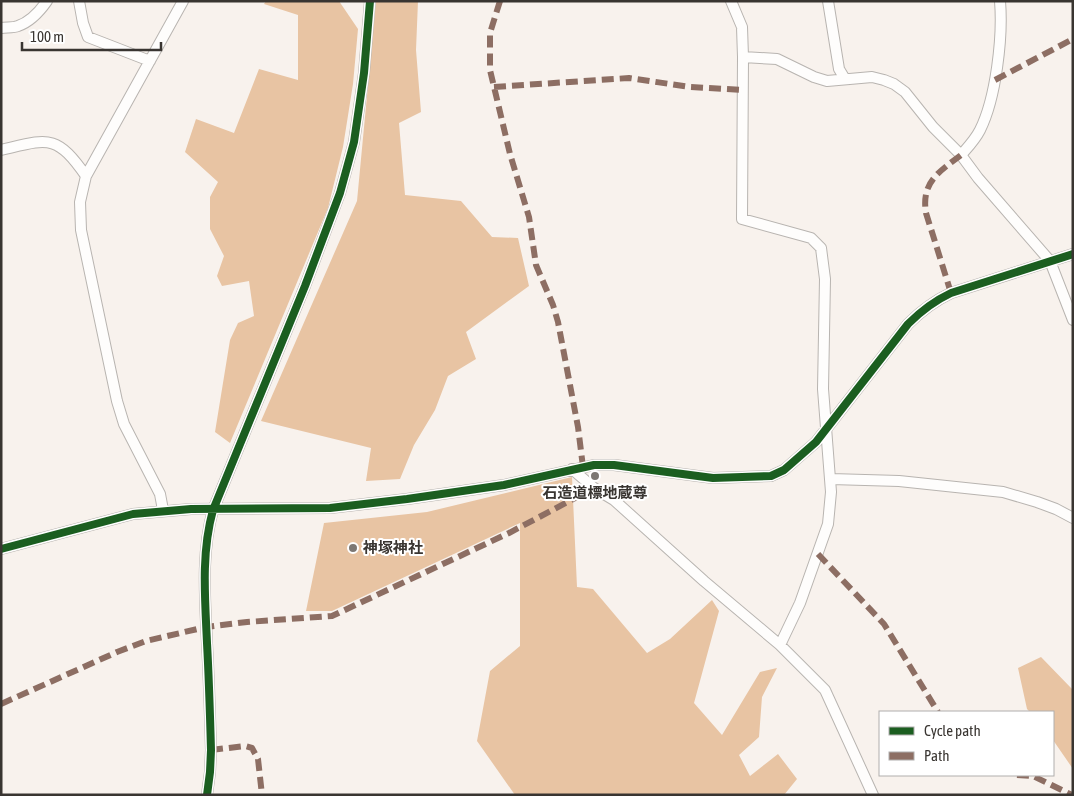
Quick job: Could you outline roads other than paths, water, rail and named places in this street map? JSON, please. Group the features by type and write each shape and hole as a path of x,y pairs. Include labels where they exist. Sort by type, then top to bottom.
{"street":[{"path":"1,28 18,26 28,21 47,1"},
{"path":"79,1 88,38 150,62"},
{"path":"163,510 160,494 124,424 117,401 81,230 80,202 86,176 183,1"},
{"path":"208,795 211,750 205,549 212,510 305,286 340,192 354,142 364,73 370,1"},
{"path":"731,1 742,27 742,219 811,238 821,248 825,279 823,389 831,479 828,524 800,603 780,645"},
{"path":"828,1 839,69 845,79"},
{"path":"961,155 980,131 991,99 1000,36 1000,1"},
{"path":"743,57 778,59 814,77 827,81 872,78 894,84 905,92 933,127 961,155 978,178 1050,261 1073,320"},
{"path":"1,150 33,142 48,141 57,144 68,153 86,176"},
{"path":"1,549 133,514 163,510 330,508 504,485 594,466 614,466 713,478 771,476 784,470 800,458 816,442 908,324 922,310 951,293 1073,254"},
{"path":"572,470 594,488 614,500 780,645 825,690 873,795"},
{"path":"831,479 899,481 1003,492 1050,507 1073,518"}],"place":[{"name":"石造道標地蔵尊","path":"595,476"},
{"name":"神塚神社","path":"353,548"}]}
